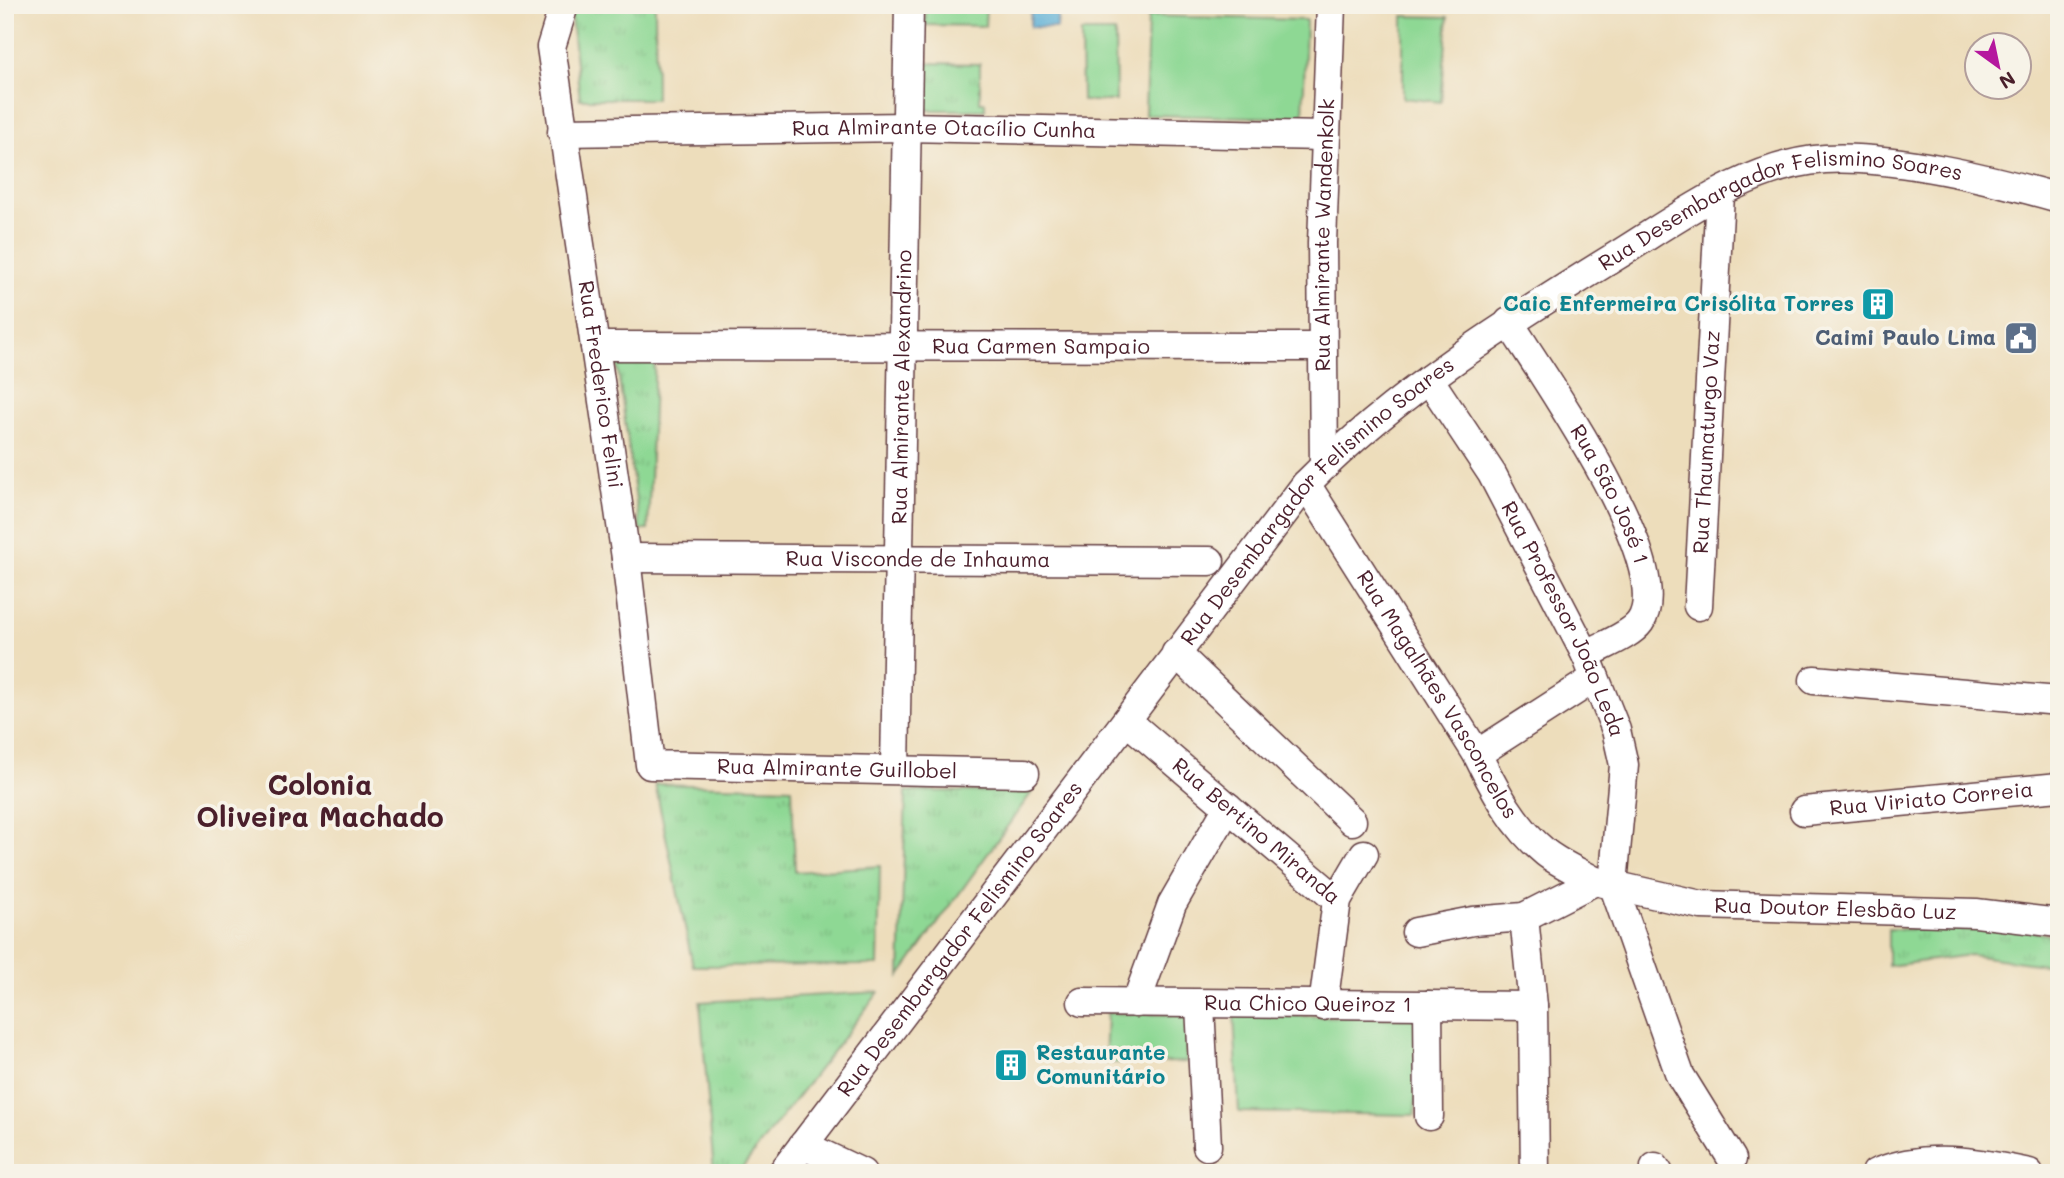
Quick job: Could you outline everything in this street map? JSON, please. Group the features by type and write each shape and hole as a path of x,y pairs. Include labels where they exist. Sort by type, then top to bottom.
{"street":[{"name":"Rua Frederico Felini","path":"564,5 551,47 626,558 650,765"},
{"name":"Rua Almirante Alexandrino","path":"895,769 909,5"},
{"name":"Rua Almirante Wandenkolk","path":"1315,475 1321,347 1324,136 1331,5"},
{"name":"Rua Almirante Otacílio Cunha","path":"562,132 905,127 1324,136"},
{"name":"Rua Desembargador Felismino Soares","path":"782,1173 1176,653 1315,475 1429,379 1509,322 1720,194 1785,166 1824,159 1865,159 1974,177 2059,198"},
{"name":"Rua Thaumaturgo Vaz","path":"1698,606 1720,194"},
{"name":"Rua São José 1","path":"1477,754 1590,666 1640,623 1646,605 1640,558 1614,492 1509,322"},
{"name":"Rua Carmen Sampaio","path":"595,346 1321,347"},
{"name":"Rua Professor João Leda","path":"1429,379 1492,474 1590,666 1616,730 1624,765 1604,883"},
{"name":"Rua Magalhães Vasconcelos","path":"1315,475 1477,754 1496,794 1513,818 1547,853 1604,883"},
{"name":"Rua Visconde de Inhauma","path":"626,558 1210,561"},
{"path":"1176,653 1352,821"},
{"path":"1814,680 2059,701"},
{"name":"Rua Bertino Miranda","path":"1127,721 1336,900 1323,1006"},
{"name":"Rua Almirante Guillobel","path":"650,765 1025,773"},
{"name":"Rua Viriato Correia","path":"1804,811 2059,787"},
{"path":"1136,1003 1172,904 1228,807"},
{"path":"1336,900 1364,854"},
{"path":"1416,932 1524,917 1604,883 1680,1075 1732,1158"},
{"name":"Rua Doutor Elesbão Luz","path":"1604,883 1701,905 1976,913 2059,923"},
{"path":"1524,917 1533,1006 1535,1173"},
{"name":"Rua Chico Queiroz 1","path":"1082,1002 1533,1006"},
{"path":"1200,1005 1207,1146"},
{"path":"1428,1005 1429,1116"},
{"path":"803,1145 862,1173"},
{"path":"1876,1173 1925,1161 1970,1161 2029,1173"}],"green space":[{"path":"577,5 655,5 656,99 580,99 571,18"},
{"path":"926,5 986,5 985,26 925,25"},
{"path":"1148,16 1306,20 1303,118 1145,115"},
{"path":"1403,16 1448,17 1441,102 1403,98"},
{"path":"1081,32 1115,32 1116,101 1082,101"},
{"path":"924,63 980,64 980,102 985,102 985,110 923,110"},
{"path":"616,356 655,357 648,530 640,530"},
{"path":"655,784 792,788 795,872 880,866 878,965 693,966"},
{"path":"906,791 1032,792 900,976"},
{"path":"1888,929 2026,930 2059,937 2059,967 1970,955 1888,966"},
{"path":"879,992 738,1173 714,1173 700,1002"},
{"path":"1107,1013 1188,1015 1186,1062 1105,1063"},
{"path":"1234,1015 1420,1018 1415,1115 1239,1112"}],"water":[{"path":"1031,5 1058,5 1057,28 1030,27"}],"place":[{"name":"Caic Enfermeira Crisólita Torres","path":"1878,304"},
{"name":"Caimi Paulo Lima","path":"2021,338"},
{"name":"Restaurante Comunitário","path":"1011,1065"}],"district":[{"name":"Colonia Oliveira Machado","path":"320,801"}]}
